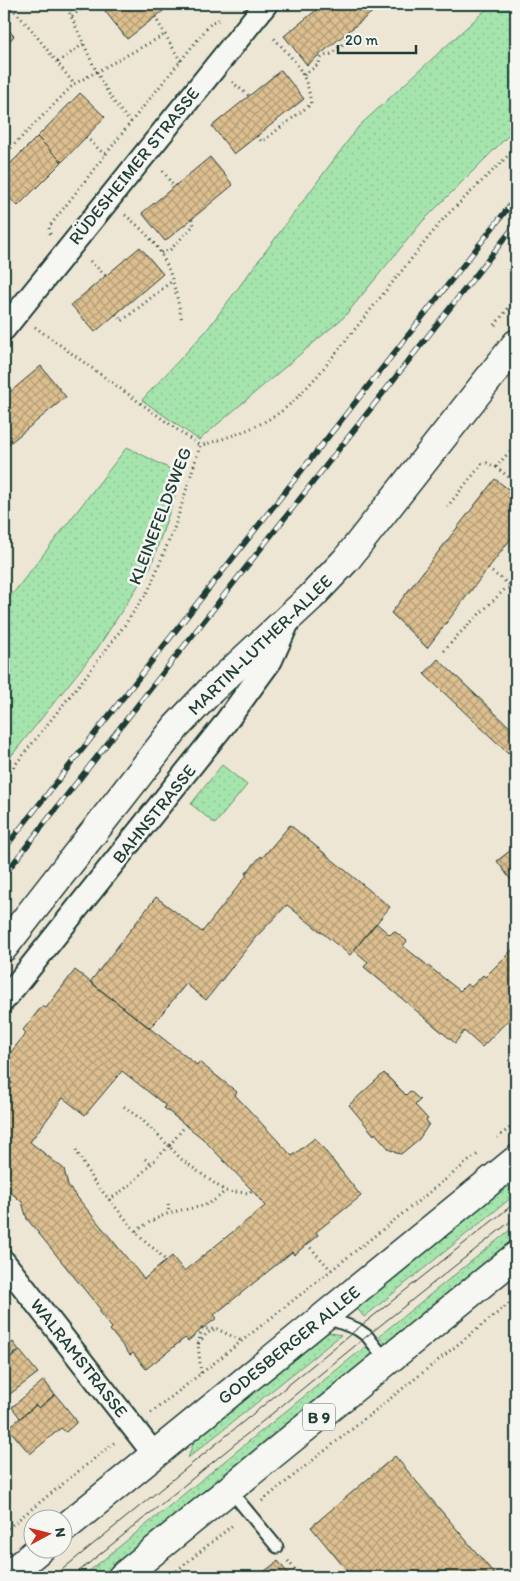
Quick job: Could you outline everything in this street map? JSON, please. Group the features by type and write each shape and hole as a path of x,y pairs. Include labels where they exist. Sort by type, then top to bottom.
{"main road":[{"name":"MARTIN-LUTHER-ALLEE","path":"4,947 176,727 211,690 325,584 516,344"},
{"name":"GODESBERGER ALLEE","path":"72,1522 516,1160"},
{"name":"B 9","path":"122,1577 386,1361 512,1264"},
{"path":"6,1577 28,1558"}],"street":[{"name":"RÜDESHEIMER STRASSE","path":"10,321 260,11"},
{"name":"BAHNSTRASSE","path":"4,1000 224,726 271,660 290,618"},
{"name":"WALRAMSTRASSE","path":"4,1262 154,1454"}],"lane":[{"path":"324,1316 357,1329 367,1336 386,1361"},
{"path":"229,1489 277,1548"}],"path":[{"path":"8,4 58,62 74,84"},
{"path":"65,4 117,106 131,122"},
{"path":"72,16 88,4"},
{"path":"315,4 319,8"},
{"path":"257,136 263,141 311,104 304,75 286,50 269,32 260,11"},
{"path":"155,17 181,62"},
{"path":"54,268 50,227 131,122 212,22 229,17"},
{"path":"4,155 74,84 164,35"},
{"path":"304,75 319,64 320,59 331,54 347,41 344,35"},
{"path":"58,62 85,44"},
{"path":"86,137 105,155"},
{"name":"KLEINEFELDSWEG","path":"4,779 89,672 149,589 175,526 200,446 255,426 282,410 299,396 319,374 445,217 516,148"},
{"path":"107,200 139,226 161,253 168,265 182,321"},
{"path":"161,253 169,251 194,225 192,219"},
{"path":"116,314 122,321 172,281"},
{"path":"10,321 200,446"},
{"path":"4,389 8,393"},
{"path":"496,467 510,450"},
{"path":"447,507 482,464 487,463 496,467 516,482"},
{"path":"488,569 515,587"},
{"path":"444,651 506,588 515,587"},
{"path":"122,1105 141,1119 181,1159 225,1191 249,1193 252,1190"},
{"path":"494,1141 516,1123"},
{"path":"109,1200 130,1185 169,1146 186,1125"},
{"path":"4,1531 486,1147"},
{"path":"76,1150 92,1179 136,1231 166,1262"},
{"path":"145,1159 152,1163"},
{"path":"136,1231 169,1213 208,1205 225,1191"},
{"path":"168,1204 169,1213"},
{"path":"307,1244 331,1270"},
{"path":"169,1577 516,1298"},
{"path":"201,1374 198,1344 202,1329 217,1329 242,1341"},
{"path":"198,1344 207,1333 217,1329"}],"green space":[{"path":"492,4 516,4 516,128 422,222 344,317 199,440 142,400 206,331 359,126"},
{"path":"127,447 182,475 151,566 97,649 4,765 4,605"},
{"path":"222,765 247,785 215,824 191,804"},
{"path":"516,1178 516,1194 364,1317 356,1307"},
{"path":"516,1225 516,1240 386,1345 379,1336"},
{"path":"326,1332 341,1335 188,1458 195,1438"},
{"path":"366,1346 373,1355 103,1577 82,1577"}],"building":[{"path":"114,4 172,4 127,39 105,11"},
{"path":"324,4 372,4 376,9 307,65 284,36"},
{"path":"4,25 14,36 4,47"},
{"path":"281,70 304,99 234,154 212,126"},
{"path":"80,93 105,117 62,162 37,137"},
{"path":"37,137 62,162 18,206 4,193 4,170"},
{"path":"210,157 233,185 165,241 142,213"},
{"path":"140,247 163,274 95,332 71,305"},
{"path":"41,366 66,397 5,447 4,397"},
{"path":"495,479 516,495 516,532 427,648 391,613"},
{"path":"438,659 516,733 516,745 508,753 424,674"},
{"path":"290,825 390,907 350,955 287,905 255,938 206,1000 186,984 150,1028 90,982 156,897 202,932 247,875 245,874 261,856 262,858"},
{"path":"516,846 516,887 497,861"},
{"path":"376,923 390,935 394,931 407,941 403,946 460,991 467,984 471,987 483,975 485,977 516,946 516,1012 482,1047 464,1031 455,1043 364,967 368,962 354,950"},
{"path":"75,970 197,1065 199,1062 237,1092 235,1095 292,1156 315,1138 361,1196 316,1232 318,1235 294,1255 292,1252 214,1315 217,1318 188,1341 185,1338 146,1369 133,1353 130,1355 110,1330 112,1328 99,1312 101,1310 27,1219 22,1202 4,1187 4,1093 12,1083 4,1076 4,1061 26,1033 23,1030 42,1006 46,1008","holes":["122,1071 165,1105 164,1108 202,1138 265,1206 184,1271 172,1256 144,1279 68,1186 64,1169 30,1142 63,1098 85,1115"]},
{"path":"384,1073 406,1095 410,1091 420,1100 415,1105 428,1119 426,1120 429,1124 419,1139 401,1154 393,1150 391,1151 375,1133 374,1135 349,1105"},
{"path":"13,1342 19,1350 4,1362 4,1349"},
{"path":"20,1351 38,1373 6,1397 4,1393 4,1362"},
{"path":"44,1380 55,1395 39,1408 36,1405 20,1418 12,1407"},
{"path":"55,1394 76,1420 76,1423 66,1432 61,1428 30,1454 8,1428 36,1405 39,1408"},
{"path":"395,1456 497,1577 352,1577 311,1527"},
{"path":"278,1561 291,1577 257,1577"}],"tram line":[{"path":"53,1577 516,1202"},
{"path":"72,1577 516,1217"}],"railway":[{"path":"4,849 516,198"},
{"path":"4,875 516,224"}]}
